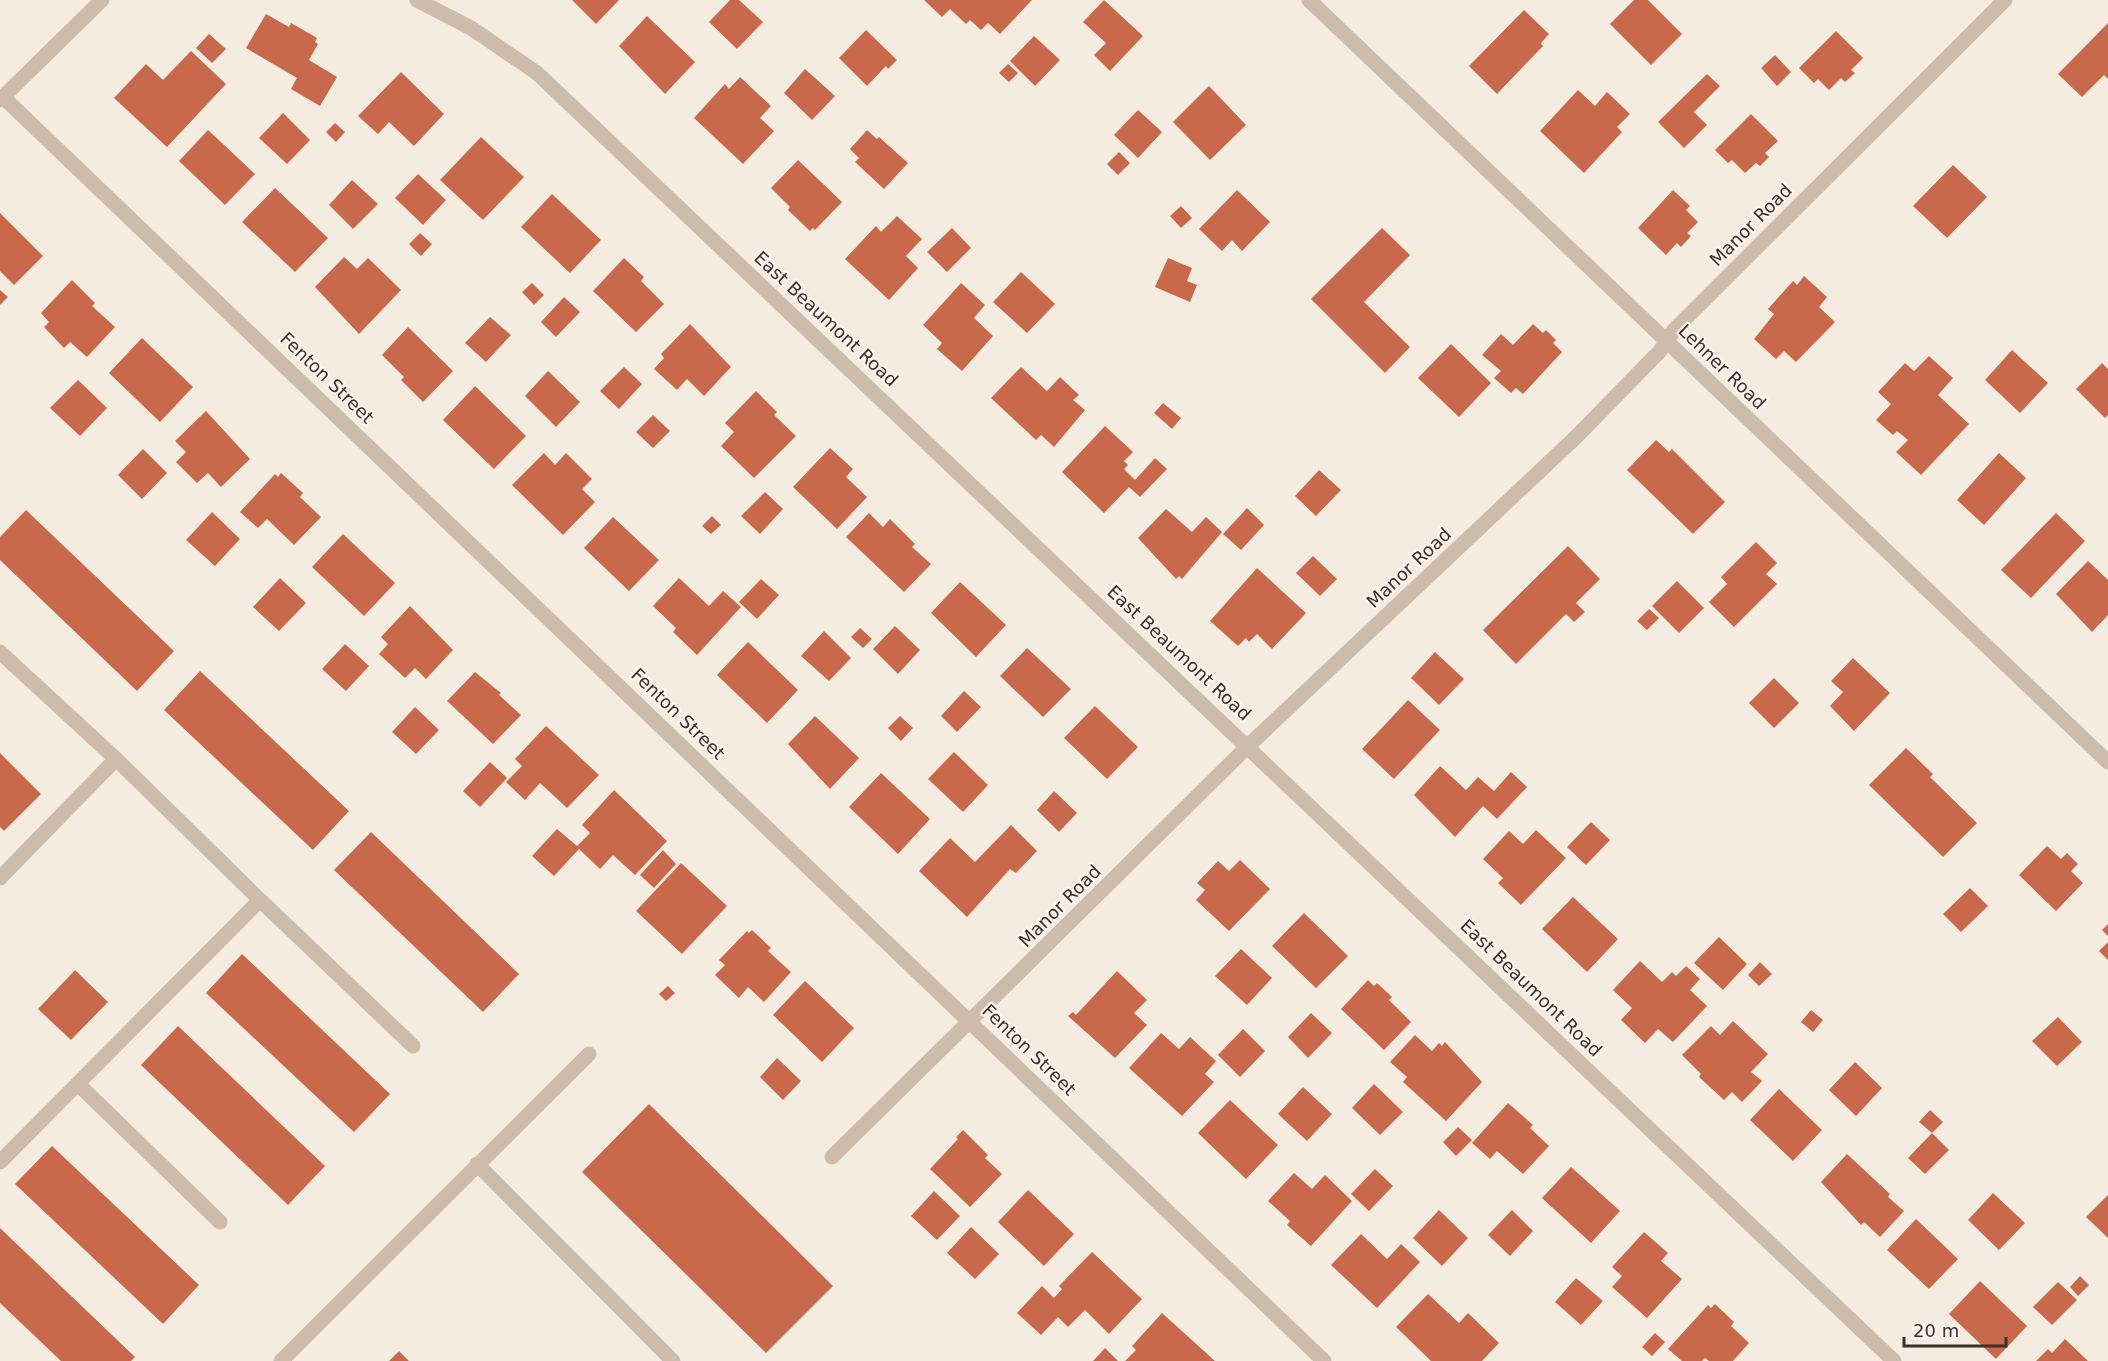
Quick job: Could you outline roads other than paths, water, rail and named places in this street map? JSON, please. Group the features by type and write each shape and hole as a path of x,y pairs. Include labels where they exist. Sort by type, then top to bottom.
{"street":[{"path":"2,98 102,0"},
{"name":"East Beaumont Road","path":"417,0 471,28 537,73 1894,1361"},
{"name":"Lehner Road","path":"1309,0 2108,762"},
{"name":"Manor Road","path":"832,1158 1248,746 1576,436 1660,351 1682,321 2005,0"},
{"name":"Fenton Street","path":"2,98 1324,1361"},
{"path":"0,652 116,759 413,1046"},
{"path":"0,878 116,759"},
{"path":"0,1162 260,900"},
{"path":"281,1361 589,1054"},
{"path":"78,1084 220,1222"},
{"path":"477,1164 673,1361"}]}
